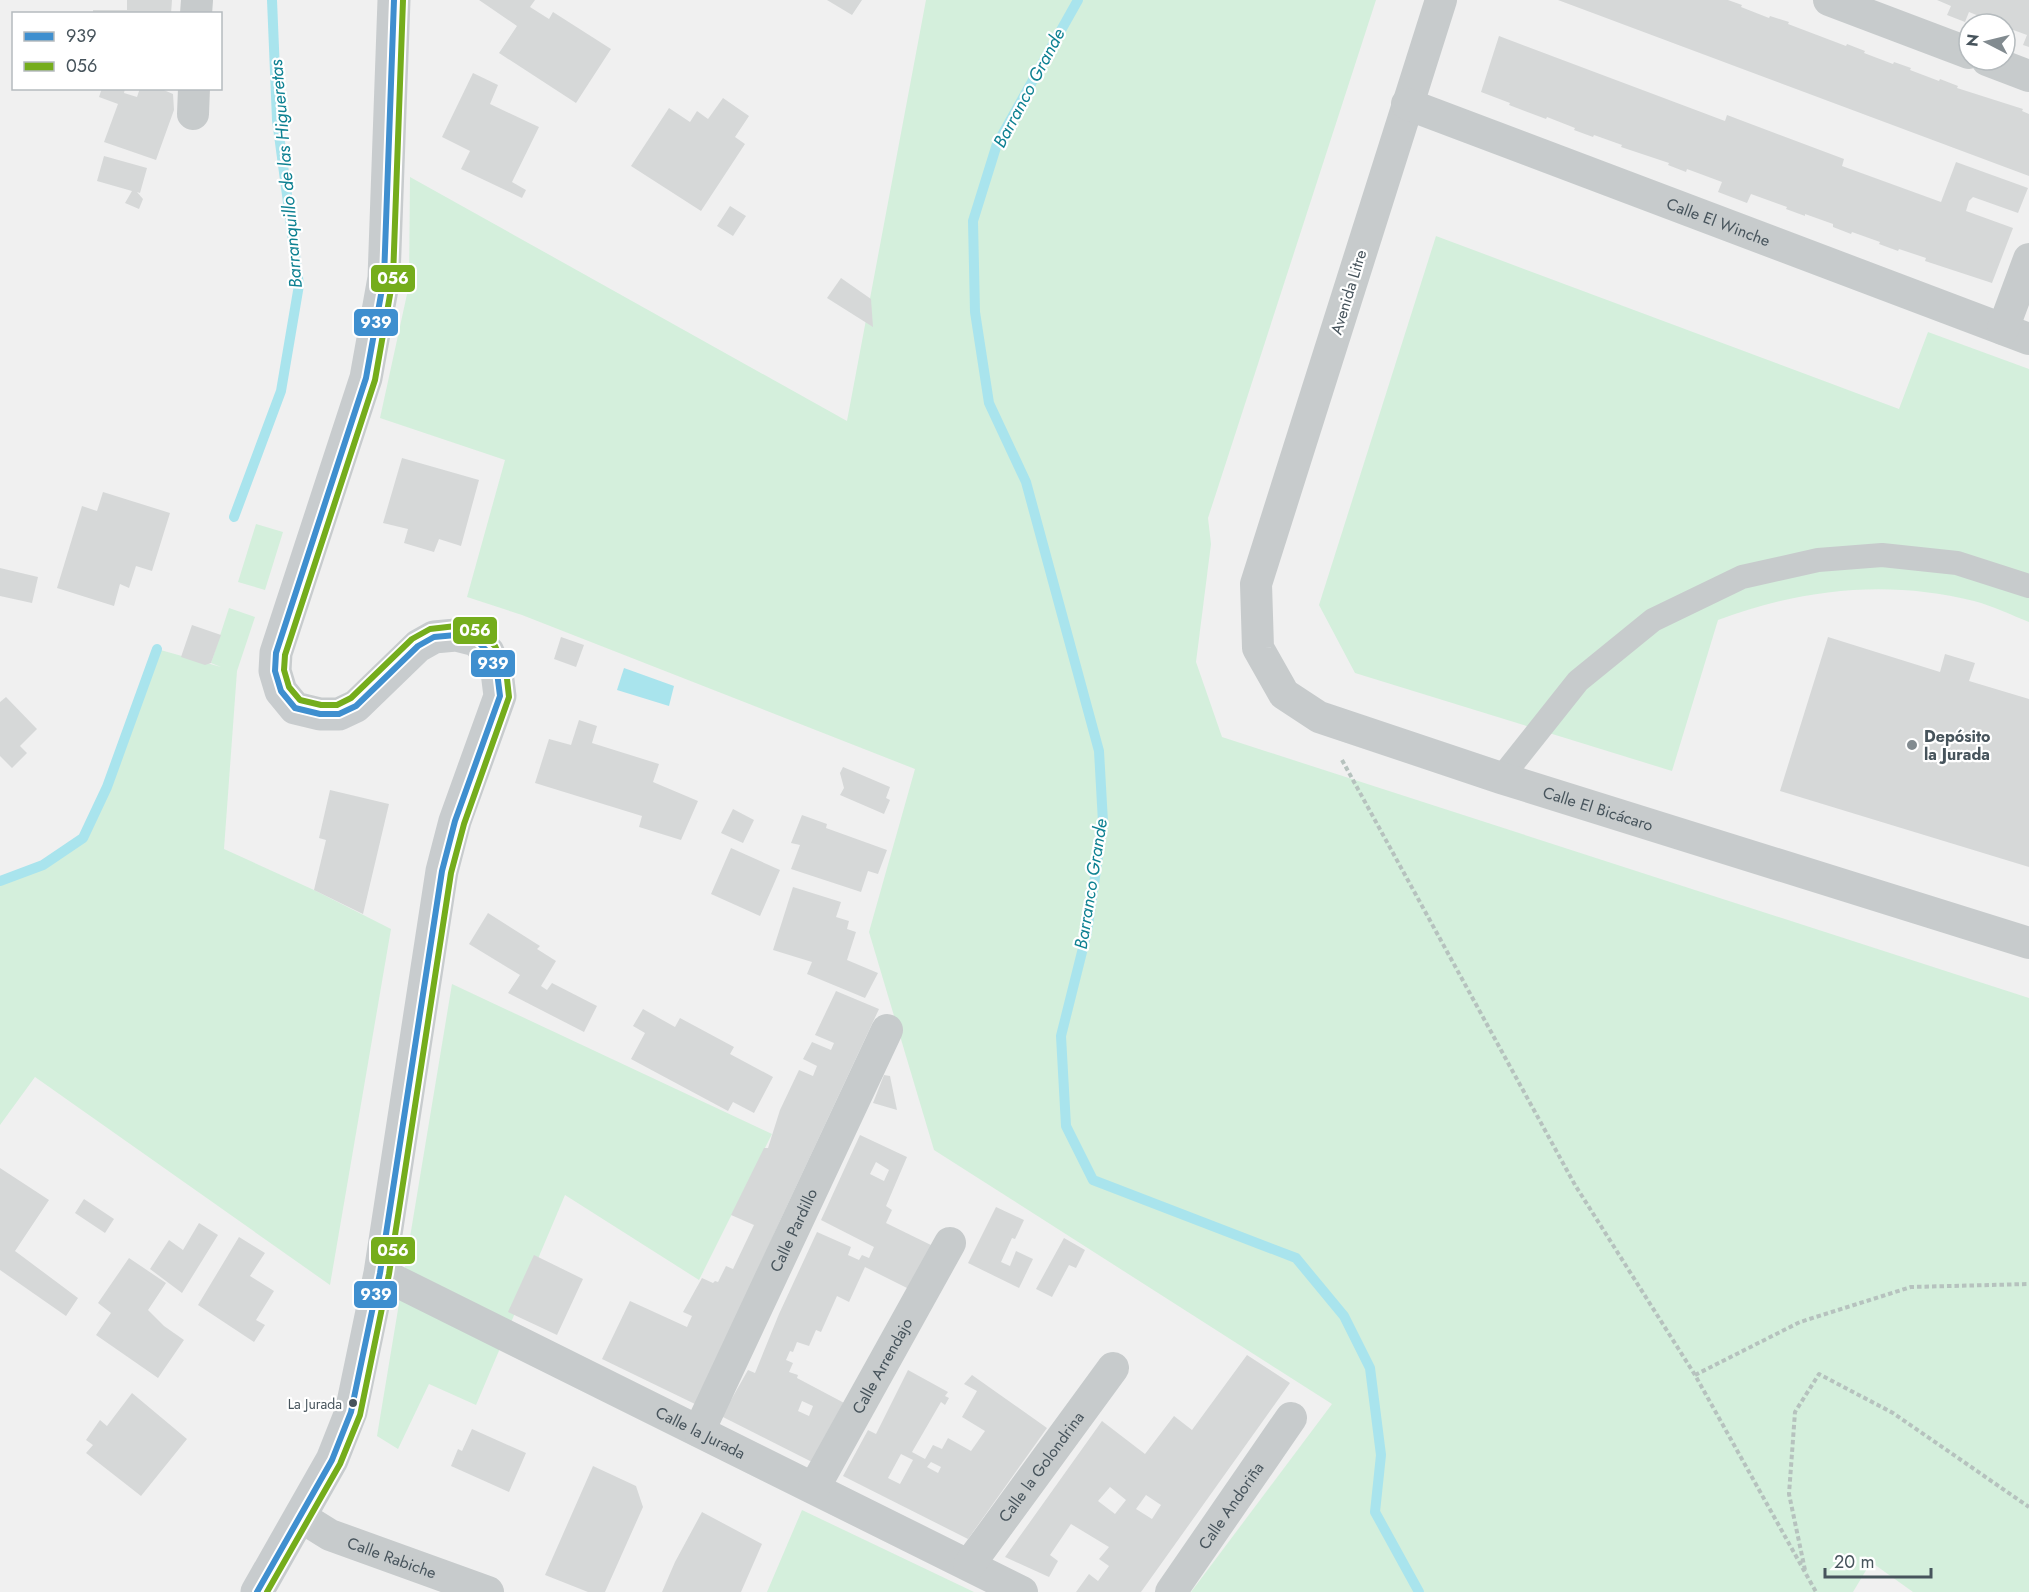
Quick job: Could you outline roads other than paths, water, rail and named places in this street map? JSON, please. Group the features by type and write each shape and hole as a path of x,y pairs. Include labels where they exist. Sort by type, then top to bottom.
{"main road":[{"path":"257,1592 332,1460 351,1412 380,1273 442,872 455,821 500,696 496,672 488,652 476,640 456,635 434,637 418,645 356,706 339,714 320,714 296,708 281,691 274,671 276,653 366,378 384,278 394,0"}],"street":[{"name":"Avenida Litre","path":"1256,584 1441,0"},
{"path":"1829,0 1957,48"},
{"name":"Calle El Winche","path":"1407,104 2016,334"},
{"path":"2016,334 2029,259"},
{"path":"1501,778 1578,681 1653,620 1742,577 1818,561 1882,555 1957,563 2029,586"},
{"name":"Calle El Bicácaro","path":"1256,584 1258,648 1284,694 1319,717 1501,778 2029,943"},
{"name":"Calle Pardillo","path":"699,1431 887,1030"},
{"name":"Calle Arrendajo","path":"814,1488 950,1244"},
{"name":"Calle la Jurada","path":"380,1273 1022,1592"},
{"name":"Calle la Golondrina","path":"969,1565 1113,1368"},
{"name":"Calle Andoriña","path":"1171,1592 1291,1418"},
{"name":"Calle Rabiche","path":"301,1517 330,1535 488,1592"}],"water":[{"path":"624,668 674,686 669,706 617,690"}],"waterway":[{"name":"Barranquillo de las Higueretas","path":"234,517 281,391 299,285 277,120 272,0"},
{"name":"Barranco Grande","path":"1078,0 997,144 973,221 975,312 989,403 1026,482 1099,751 1103,822 1087,932 1061,1036 1066,1126 1093,1180 1296,1258 1344,1316 1370,1368 1381,1455 1375,1512 1419,1592"},
{"name":"Barranquillo de las Higueretas","path":"0,881 43,865 83,838 107,787 157,649"}],"place":[{"name":"Depósito la Jurada","path":"1912,745"},
{"name":"La Jurada","path":"353,1403"}]}
